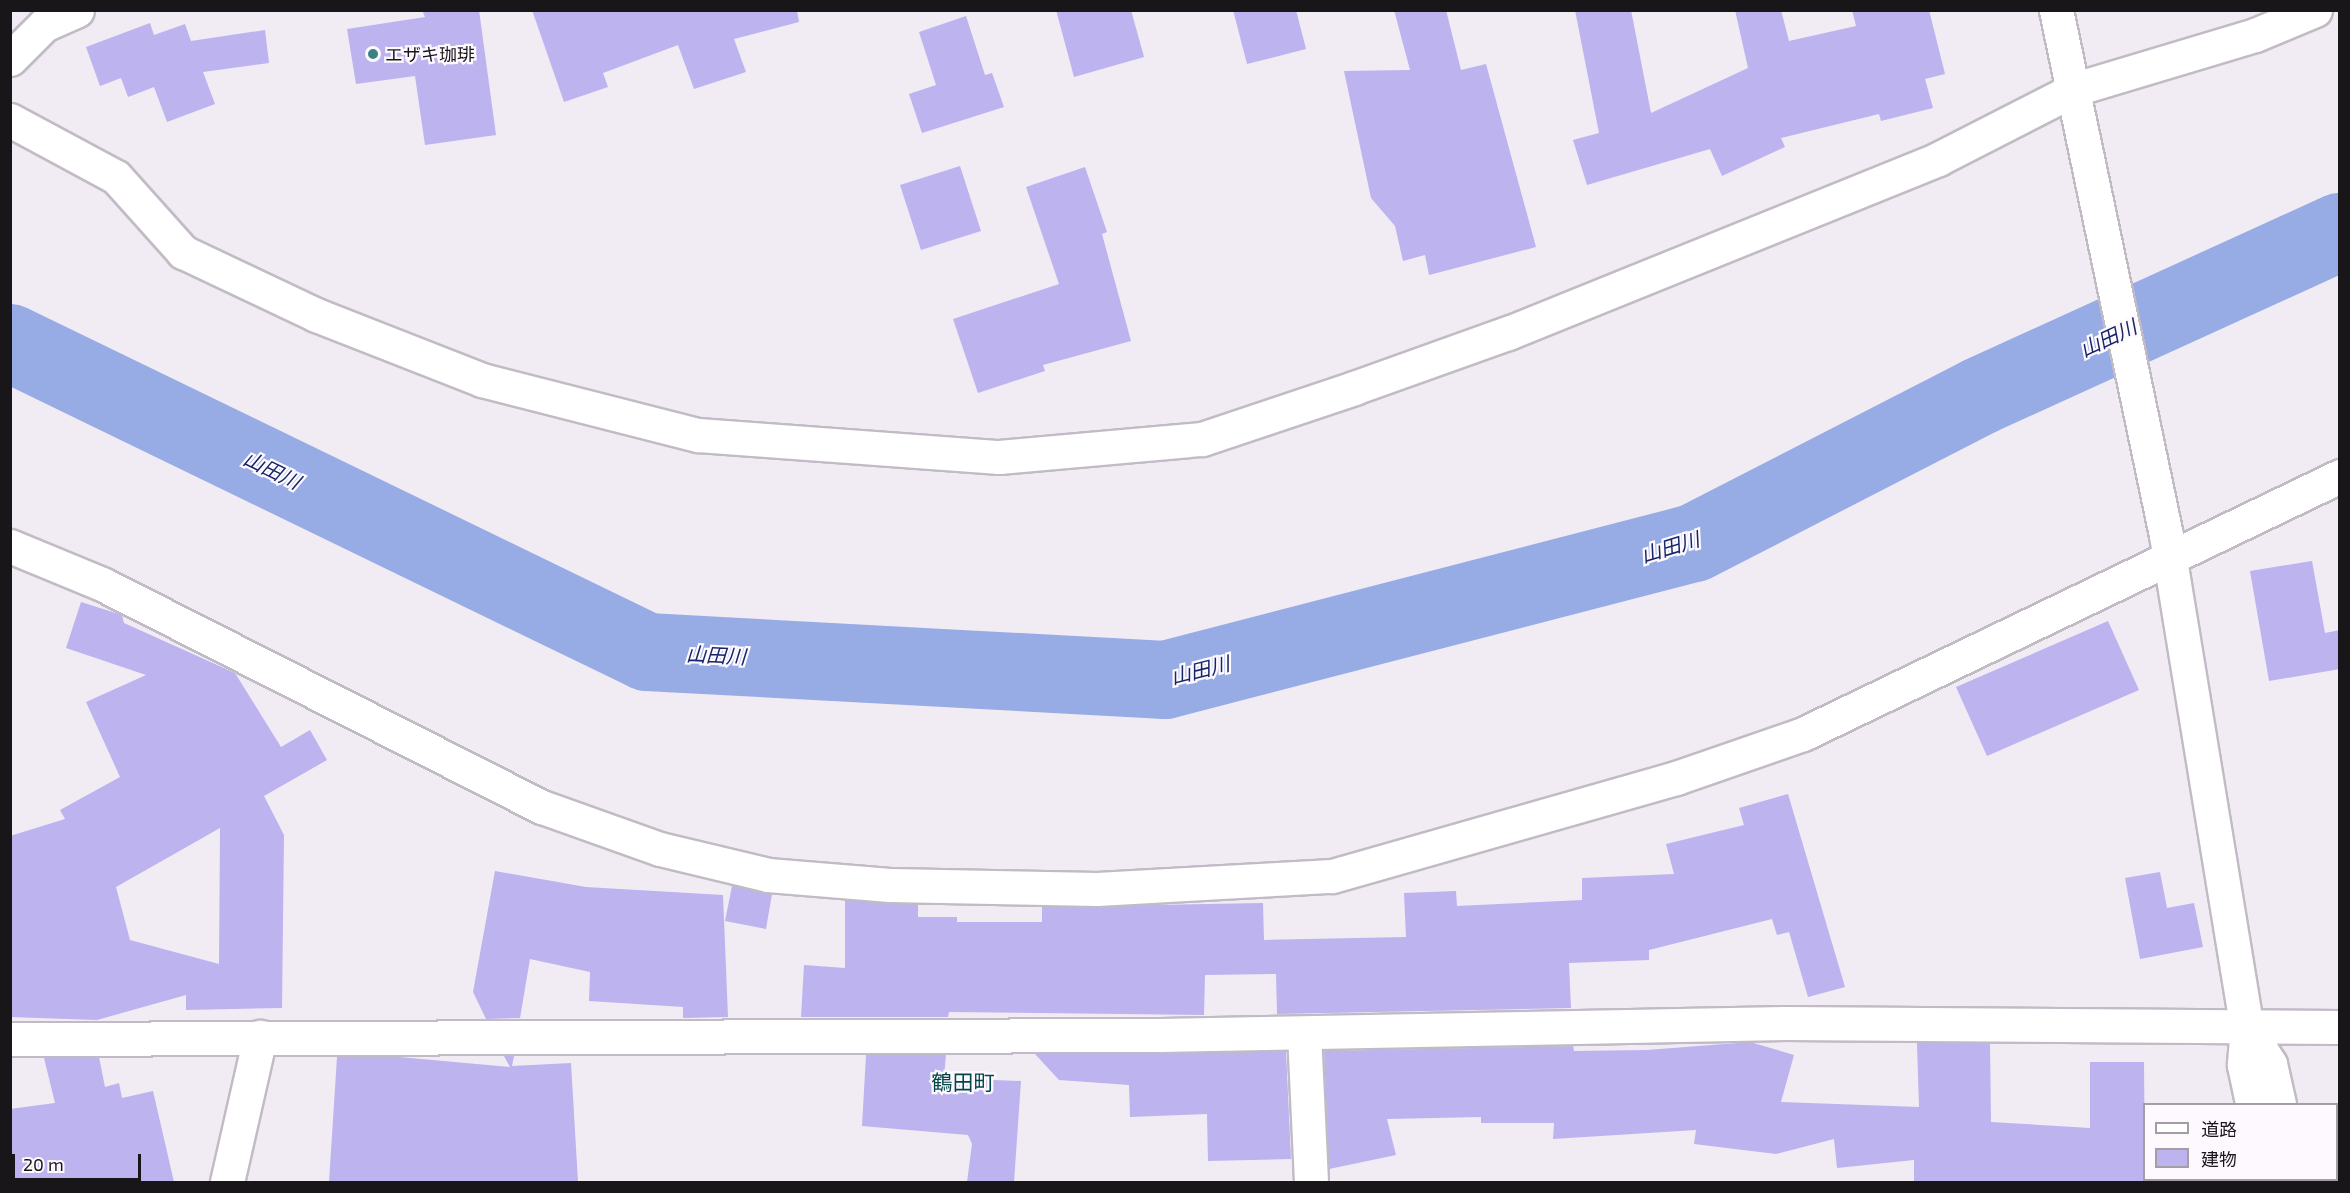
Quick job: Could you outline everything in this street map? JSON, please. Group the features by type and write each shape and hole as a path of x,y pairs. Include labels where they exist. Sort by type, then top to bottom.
{"street":[{"path":"10,60 44,25 77,10"},
{"path":"2056,10 2076,89 2168,548 2247,1028 2244,1065 2252,1103"},
{"path":"10,120 116,177 183,252 316,315 482,380 698,435 999,457 1202,439 1508,333 1938,159 2076,89 2255,35 2315,10"},
{"path":"10,546 102,585 542,807 660,849 768,875 890,885 1097,889 1332,876 1676,778 1803,734 2168,548 2340,476"},
{"path":"10,1039 1304,1033 1785,1023 2340,1027"},
{"path":"2247,1028 2270,1064 2278,1103"},
{"path":"1304,1033 1311,1182"},
{"path":"227,1182 260,1037"}],"building":[{"path":"422,10 479,10 496,135 425,145 415,76 356,84 347,29 425,17"},
{"path":"532,10 797,10 799,22 734,39 746,72 694,89 678,45 603,73 608,87 564,102"},
{"path":"1056,10 1131,10 1144,57 1074,77"},
{"path":"1233,10 1296,10 1306,49 1247,64"},
{"path":"1394,10 1446,10 1461,70 1486,64 1536,247 1429,275 1425,255 1403,261 1395,226 1371,198 1344,71 1410,70"},
{"path":"1575,10 1631,10 1651,113 1748,68 1735,10 1781,10 1789,41 1856,26 1852,10 1929,10 1945,74 1925,79 1933,108 1881,121 1879,114 1781,138 1785,147 1722,176 1710,149 1587,185 1573,140 1599,133"},
{"path":"966,16 985,75 992,73 1004,107 922,133 909,94 936,85 919,32"},
{"path":"150,23 154,35 185,24 191,41 265,30 269,63 203,72 215,104 167,122 154,87 128,97 121,78 100,86 86,47"},
{"path":"960,166 981,231 921,250 900,185"},
{"path":"1085,167 1107,232 1102,234 1131,341 1043,365 1045,371 978,393 953,319 1059,284 1026,187"},
{"path":"2312,561 2325,633 2340,630 2340,669 2269,681 2250,571"},
{"path":"81,602 122,615 124,623 235,673 281,747 310,730 327,760 264,796 284,835 282,1008 186,1010 186,995 97,1020 10,1017 10,836 65,819 60,810 120,777 86,702 146,675 66,648","holes":["220,828 219,964 130,940 116,887"]},
{"path":"2108,621 2139,690 1987,756 1956,687"},
{"path":"1788,794 1845,987 1808,997 1789,932 1777,935 1772,919 1649,950 1649,960 1569,963 1571,1008 1277,1014 1276,974 1205,975 1204,1015 949,1012 948,1017 801,1017 804,965 845,968 845,900 918,904 918,917 957,917 957,922 1042,922 1042,907 1263,903 1264,940 1406,937 1404,893 1456,891 1457,906 1582,900 1582,878 1674,874 1666,844 1744,825 1739,808"},
{"path":"495,871 586,887 723,895 728,1017 683,1018 683,1007 589,1001 590,972 530,959 520,1018 486,1019 473,992"},
{"path":"2160,872 2167,908 2194,903 2203,947 2140,959 2125,878"},
{"path":"732,886 772,894 766,929 725,921"},
{"path":"1750,1042 1794,1055 1781,1102 1919,1107 1917,1043 1990,1043 1991,1122 2090,1128 2090,1062 2144,1062 2143,1181 2145,1182 1914,1181 1914,1160 1837,1168 1834,1139 1776,1154 1694,1144 1696,1130 1553,1139 1554,1123 1481,1123 1481,1117 1387,1119 1396,1155 1329,1169 1324,1051 1573,1046 1574,1051 1647,1050"},
{"path":"1286,1051 1291,1159 1208,1161 1207,1114 1130,1117 1129,1085 1059,1080 1035,1054"},
{"path":"946,1054 944,1078 1021,1081 1014,1182 967,1182 972,1144 968,1135 862,1126 866,1055"},
{"path":"388,1056 510,1067 504,1056 514,1056 512,1066 571,1063 578,1182 329,1182 337,1057"},
{"path":"99,1057 105,1087 119,1083 122,1098 153,1091 174,1182 10,1182 10,1109 55,1103 44,1058"}],"waterway":[{"name":"山田川","path":"10,343 647,652 1165,680 1694,543 1980,396 2340,232"}],"place":[{"name":"エザキ珈琲","path":"373,54"}],"district":[{"name":"鶴田町","path":"963,1082"}]}
